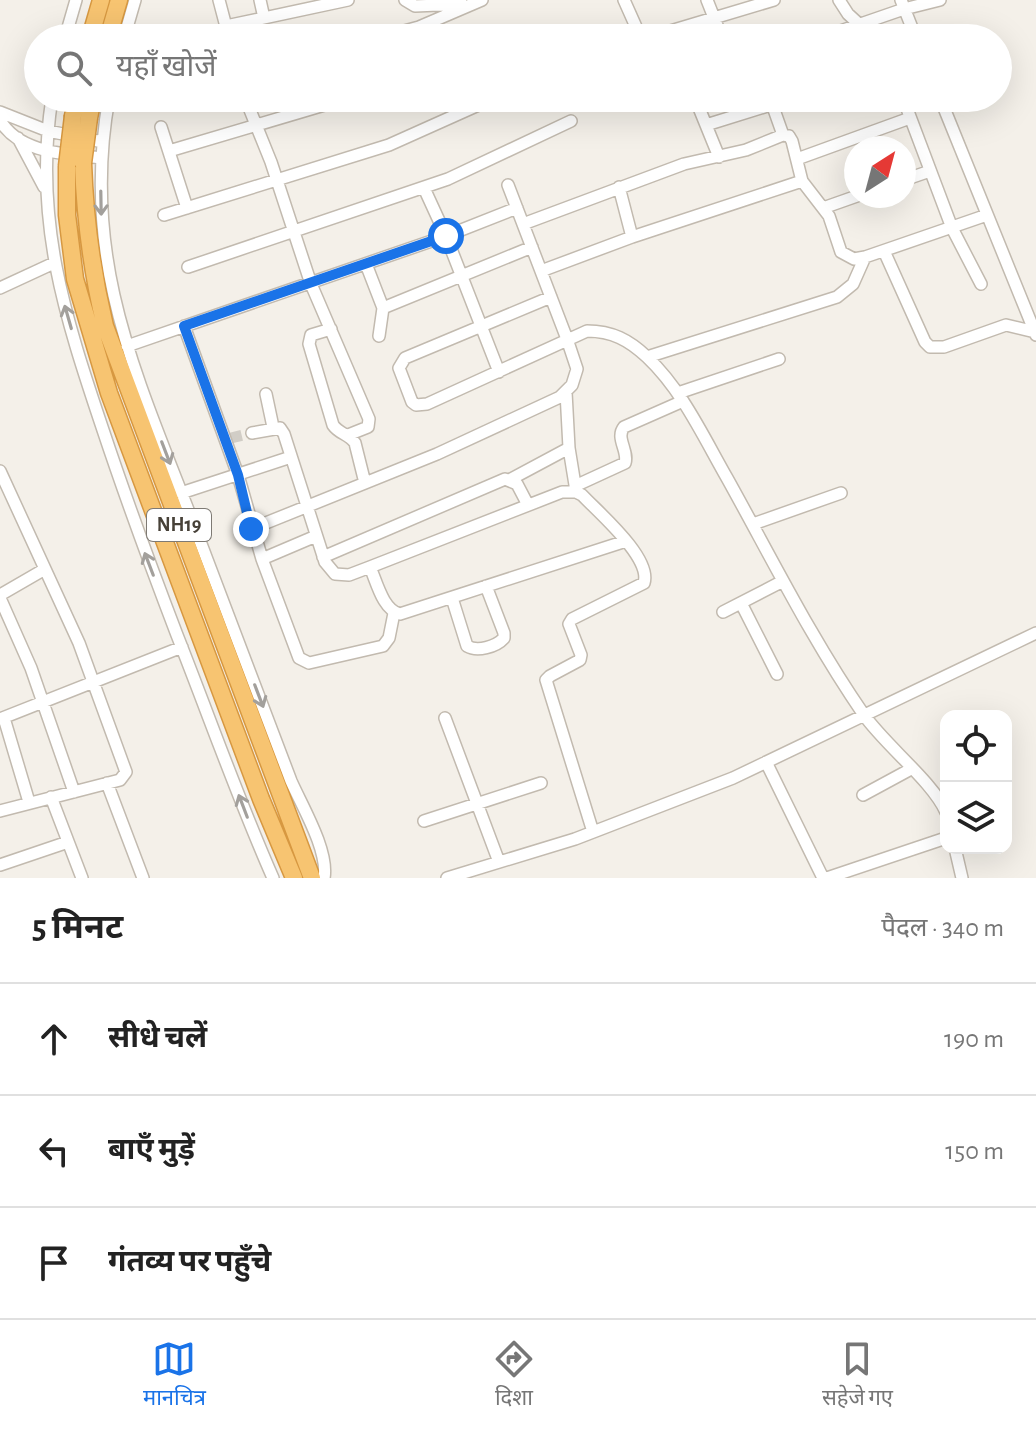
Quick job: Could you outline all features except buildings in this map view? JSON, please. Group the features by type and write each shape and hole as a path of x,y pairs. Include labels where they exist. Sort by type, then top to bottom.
{"highway":[{"path":"94,24 101,0"},
{"path":"112,24 119,0"},
{"name":"NH19","path":"80,112 67,215 75,279 109,393 261,799 294,878"},
{"name":"NH19","path":"81,117 84,112"},
{"name":"NH19","path":"75,164 105,326 312,878"}],"street":[{"path":"69,24 76,0"},
{"path":"128,24 135,0"},
{"path":"219,0 225,24"},
{"path":"260,0 264,18"},
{"path":"248,24 348,0"},
{"path":"405,0 410,5 421,7 477,2"},
{"path":"624,0 637,24"},
{"path":"707,0 717,24"},
{"path":"703,24 774,0"},
{"path":"839,0 857,24"},
{"path":"863,24 903,4 940,0"},
{"path":"426,24 477,2"},
{"path":"903,4 911,24"},
{"path":"0,112 48,131 103,142"},
{"path":"50,112 46,191 57,281 145,553 273,878"},
{"path":"107,112 101,158 102,233 111,292 127,346 181,493 291,781 319,844 326,872 324,878"},
{"path":"251,112 311,284 370,423 365,429 348,435"},
{"path":"169,151 302,112"},
{"path":"164,215 389,145 463,112"},
{"path":"701,112 719,157"},
{"path":"706,125 747,112"},
{"path":"775,112 783,135"},
{"path":"908,112 952,228 981,284"},
{"path":"946,112 1035,333"},
{"path":"797,159 910,118"},
{"path":"0,120 18,138 46,152 101,158"},
{"path":"188,267 424,188 571,121"},
{"path":"161,127 187,208"},
{"path":"523,224 684,164 719,157 783,135 789,136 792,141 802,181 829,216 841,252 854,259 987,215"},
{"path":"18,138 46,191"},
{"path":"916,176 930,171"},
{"path":"541,271 632,237 802,181"},
{"path":"251,529 437,454 566,392 572,385 577,369 508,185"},
{"path":"619,187 632,237"},
{"path":"424,188 499,372"},
{"path":"823,208 844,201"},
{"path":"127,346 311,284 517,208"},
{"path":"383,308 532,247"},
{"path":"884,251 930,347 944,347 1006,325 1035,333"},
{"path":"647,357 837,297 853,284 865,257"},
{"path":"0,288 54,263"},
{"path":"366,264 383,308 379,336"},
{"path":"551,297 405,358 401,362 400,375 412,402 421,406 587,331 616,335 647,357 680,397 783,581 864,714 940,801"},
{"path":"184,326 228,439 251,529 296,651 303,662 383,646 389,638 394,613"},
{"path":"331,329 311,335 309,344 333,425 355,443 365,483"},
{"path":"252,433 273,427 280,428 284,434 323,557 329,569 342,575 576,489 625,463 627,456 620,437 624,427 680,397 779,359"},
{"path":"566,392 569,448 576,489 626,541 645,568 644,583 572,619 569,624 581,655 580,660 546,680 593,832"},
{"path":"266,394 273,427"},
{"path":"323,557 499,481 511,479 569,448"},
{"path":"181,493 291,457"},
{"path":"0,811 124,778 126,772 79,643 1,474"},
{"path":"511,479 528,505"},
{"path":"753,524 841,493"},
{"path":"262,559 316,536"},
{"path":"370,567 388,607 394,613 408,613 626,541"},
{"path":"45,569 0,597 44,701 74,792"},
{"path":"723,612 783,581"},
{"path":"452,598 467,646 475,650 497,644 504,638 504,633 486,586"},
{"path":"741,603 777,674"},
{"path":"0,634 11,628"},
{"path":"447,878 593,832 733,778 1036,633"},
{"path":"29,802 2,718 182,647"},
{"path":"445,718 499,862"},
{"path":"766,762 825,878 853,873 940,840"},
{"path":"863,795 911,769"},
{"path":"107,783 143,878"},
{"path":"424,821 541,783"},
{"path":"51,797 82,878"},
{"path":"0,865 68,842"},
{"path":"956,854 962,878"}],"tunnel":[{"path":"231,438 252,433"}],"route":[{"path":"251,529 238,475 184,326 446,236"}]}
